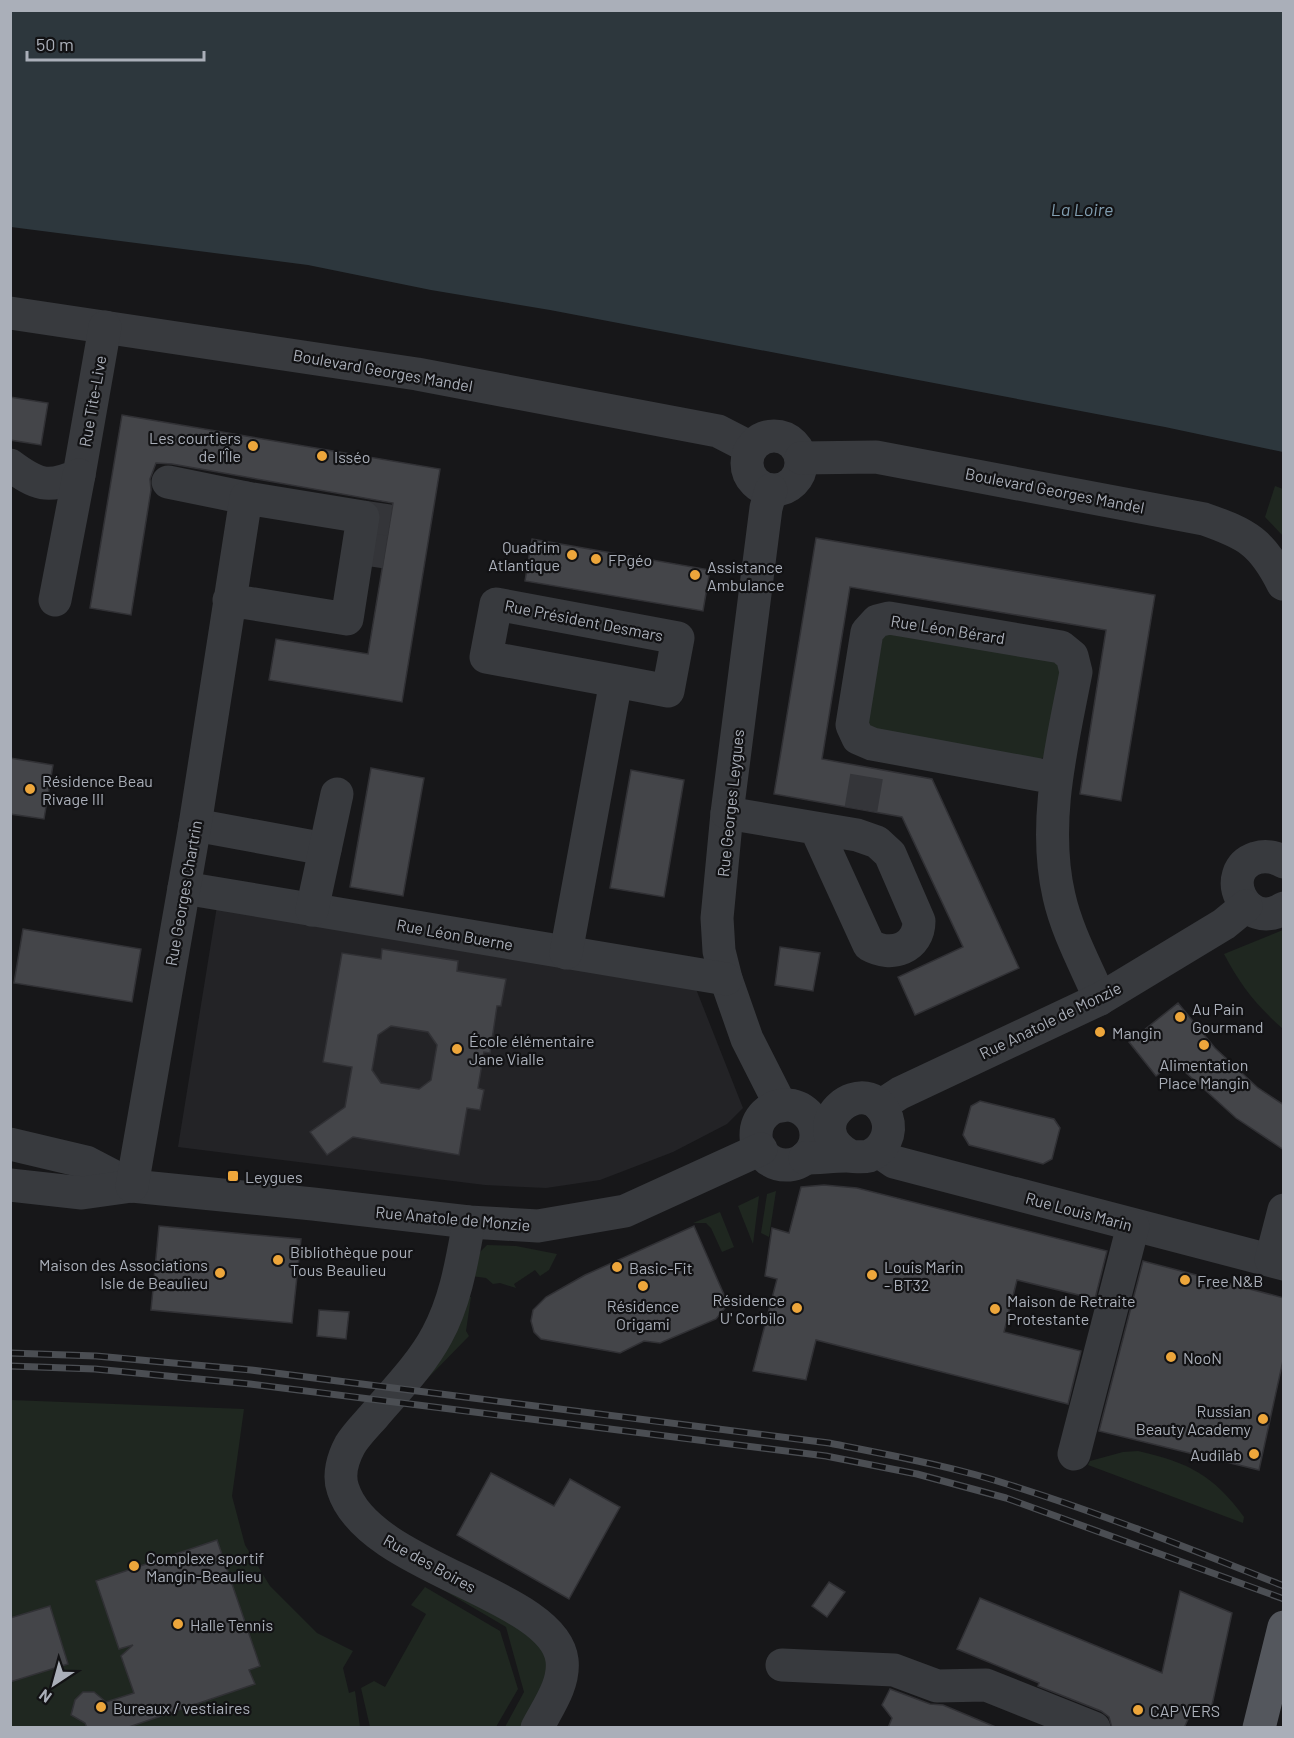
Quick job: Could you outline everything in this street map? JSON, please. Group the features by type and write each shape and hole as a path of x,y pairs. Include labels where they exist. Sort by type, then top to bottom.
{"main road":[{"path":"1259,1728 1284,1627"}],"street":[{"name":"Boulevard Georges Mandel","path":"10,313 417,374 718,431 751,448"},
{"name":"Rue Tite-Live","path":"55,600 105,327"},
{"path":"775,435 792,442 801,459 798,475 793,482 779,490 762,488 749,474 746,465 751,448 765,436 775,435"},
{"name":"Boulevard Georges Mandel","path":"801,459 876,457 1204,519 1246,536 1260,547 1272,562 1283,584"},
{"path":"10,465 36,482 60,483 79,475"},
{"path":"168,482 246,498 363,517 347,619 229,600"},
{"name":"Rue Georges Leygues","path":"771,490 766,508 727,813 717,918 719,951 726,979 747,1039 793,1109"},
{"name":"Rue Georges Chartrin","path":"132,1186 195,825 246,498"},
{"name":"Rue Président Desmars","path":"496,604 678,638 668,691 616,681 486,657 496,604"},
{"name":"Rue Léon Bérard","path":"1056,778 870,756 852,725 867,632 877,621 889,618 1061,647 1072,656 1076,672 1056,778 1053,849 1059,897 1100,999"},
{"path":"566,953 616,681"},
{"path":"312,910 337,794"},
{"path":"727,813 816,829 859,822 890,854 919,921 919,931 912,942 891,952 878,951 869,945 816,829"},
{"path":"195,825 325,849"},
{"path":"1284,862 1274,857 1263,856 1246,864 1237,881 1239,894 1245,906 1257,913 1267,914 1284,908"},
{"name":"Rue Léon Buerne","path":"184,888 726,979"},
{"name":"Rue Anatole de Monzie","path":"880,1106 900,1093 1100,999 1224,924 1245,906"},
{"path":"805,1158 864,1153 885,1143 889,1134 889,1123 885,1113 880,1106 869,1099 858,1098 838,1107 832,1116 831,1136 835,1144 864,1153"},
{"path":"793,1109 813,1120 816,1141 805,1158 786,1165 768,1159 761,1149 757,1134 759,1123 765,1114 774,1108 838,1107"},
{"name":"Rue Anatole de Monzie","path":"10,1144 86,1162 132,1186"},
{"name":"Rue Anatole de Monzie","path":"10,1185 82,1193 132,1186 469,1222 538,1226 625,1211 761,1149"},
{"name":"Rue Louis Marin","path":"864,1153 1133,1226 1277,1262"},
{"path":"1277,1262 1284,1210"},
{"name":"Rue des Boires","path":"469,1222 456,1284 445,1319 424,1356 351,1443 341,1470 342,1488 357,1514 372,1529 421,1560 524,1613 548,1631 557,1645 562,1660 561,1677 555,1694 537,1728"},
{"path":"1074,1454 1133,1226"},
{"path":"782,1665 894,1670 937,1686 986,1685 1094,1728"}],"shaded area":[{"path":"1275,486 1283,489 1283,536 1265,517"},
{"path":"884,630 1055,659 1068,675 1054,751 1032,764 879,737 867,723"},
{"name":"École élémentaire Jane Vialle","path":"217,906 696,989 743,1108 727,1124 673,1152 600,1180 546,1188 485,1185 178,1147"},
{"path":"1283,930 1283,1029 1250,994 1224,954"},
{"path":"776,1191 769,1237 761,1233 767,1194"},
{"path":"759,1196 753,1244 738,1206"},
{"path":"720,1212 734,1247 722,1252 711,1228 706,1223 693,1223"},
{"path":"487,1245 516,1246 557,1254 549,1270 540,1276 535,1270 514,1284 516,1288 500,1283 493,1284 486,1278 471,1276 479,1253"},
{"path":"465,1296 471,1297 466,1331 469,1336 426,1380 421,1377"},
{"name":"Complexe sportif Mangin-Beaulieu","path":"11,1400 244,1409 232,1496 245,1545 270,1586 317,1633 353,1651 343,1668 349,1693 355,1691 360,1727 11,1728"},
{"path":"1138,1451 1172,1460 1210,1480 1244,1517 1243,1523 1088,1465 1090,1461 1123,1452"},
{"path":"428,1581 532,1632 551,1662 525,1727 505,1727 524,1692 506,1627"},
{"path":"425,1587 500,1631 518,1689 496,1727 370,1727 361,1688 374,1681 385,1687 426,1614 411,1605"}],"water":[{"name":"La Loire","path":"11,10 1283,11 1283,452 1165,427 308,265 11,227"}],"building":[{"path":"10,397 48,403 41,445 10,440"},
{"path":"122,415 440,469 402,702 269,680 276,639 368,654 393,503 156,463 150,479 151,490 131,615 90,608"},
{"path":"816,538 1155,595 1121,801 1080,794 1106,630 850,587 822,759 932,779 1019,968 915,1015 898,977 963,947 902,817 774,794"},
{"path":"532,539 710,570 703,611 525,581"},
{"name":"Résidence Beau Rivage III","path":"10,758 53,765 44,819 10,814"},
{"path":"371,768 424,778 403,896 350,887"},
{"path":"631,770 684,780 664,897 610,888"},
{"path":"23,929 141,949 132,1002 14,983"},
{"path":"780,947 820,953 813,991 775,985"},
{"path":"382,949 458,961 457,971 506,979 501,1006 497,1006 490,1053 484,1052 478,1088 484,1090 480,1110 467,1108 459,1155 353,1137 327,1155 310,1132 345,1107 352,1067 323,1062 342,953 381,959","holes":["391,1026 428,1032 437,1045 431,1080 419,1089 381,1083 372,1070 378,1035"]},
{"path":"1178,1003 1215,1048 1258,1088 1284,1105 1284,1150 1236,1118 1174,1062 1156,1076 1129,1042"},
{"path":"980,1101 1054,1119 1060,1128 1052,1159 1043,1164 969,1145 963,1135 971,1106"},
{"path":"824,1185 857,1188 1107,1251 1095,1299 1017,1280 1004,1332 1081,1351 1068,1404 816,1340 806,1380 753,1371 777,1279 765,1276 772,1228 789,1233 801,1187"},
{"name":"Maison des Associations Isle de Beaulieu","path":"159,1226 301,1239 292,1323 151,1310"},
{"name":"Résidence Origami","path":"694,1226 725,1297 725,1308 716,1319 660,1343 644,1341 620,1353 541,1339 534,1332 531,1321 533,1310 546,1297 585,1275"},
{"path":"1143,1261 1284,1298 1284,1356 1259,1470 1099,1431"},
{"path":"319,1310 349,1312 346,1339 317,1336"},
{"path":"491,1473 554,1506 570,1479 620,1507 569,1599 457,1535"},
{"name":"Halle Tennis","path":"217,1540 260,1666 249,1670 255,1684 126,1728 87,1728 85,1723 71,1715 75,1700 83,1692 94,1692 106,1702 134,1693 121,1656 133,1645 119,1649 96,1581"},
{"path":"829,1582 845,1592 827,1617 812,1606"},
{"path":"1180,1591 1232,1613 1211,1710 1194,1706 1184,1728 1112,1728 1109,1717 1101,1711 1038,1686 1039,1683 957,1649 980,1598 1162,1673"},
{"path":"50,1606 68,1664 10,1682 10,1618"},
{"path":"890,1689 930,1704 943,1705 998,1728 888,1728 892,1718 882,1705"}],"tunnel":[{"path":"363,517 390,521"},
{"path":"358,548 385,552"},
{"path":"861,809 868,768"}],"railway":[{"path":"10,1353 96,1356 251,1370 829,1443 988,1478 1114,1520 1284,1586"},
{"path":"10,1366 95,1369 250,1384 826,1456 917,1474 1006,1498 1284,1599"}],"place":[{"name":"Les courtiers de l'Île","path":"253,446"},
{"name":"Isséo","path":"322,456"},
{"name":"Quadrim Atlantique","path":"572,555"},
{"name":"FPgéo","path":"596,559"},
{"name":"Assistance Ambulance","path":"695,575"},
{"name":"Résidence Beau Rivage III","path":"30,789"},
{"name":"Au Pain Gourmand","path":"1180,1017"},
{"name":"Mangin","path":"1100,1032"},
{"name":"Alimentation Place Mangin","path":"1204,1045"},
{"name":"École élémentaire Jane Vialle","path":"457,1049"},
{"name":"Leygues","path":"233,1176"},
{"name":"Bibliothèque pour Tous Beaulieu","path":"278,1260"},
{"name":"Basic-Fit","path":"617,1267"},
{"name":"Maison des Associations Isle de Beaulieu","path":"220,1273"},
{"name":"Louis Marin - BT32","path":"872,1275"},
{"name":"Free N&B","path":"1185,1280"},
{"name":"Résidence Origami","path":"643,1286"},
{"name":"Résidence U' Corbilo","path":"797,1308"},
{"name":"Maison de Retraite Protestante","path":"995,1309"},
{"name":"NooN","path":"1171,1357"},
{"name":"Russian Beauty Academy","path":"1263,1419"},
{"name":"Audilab","path":"1254,1454"},
{"name":"Complexe sportif Mangin-Beaulieu","path":"134,1566"},
{"name":"Halle Tennis","path":"178,1624"},
{"name":"Bureaux / vestiaires","path":"101,1707"},
{"name":"CAP VERS","path":"1138,1710"}]}
